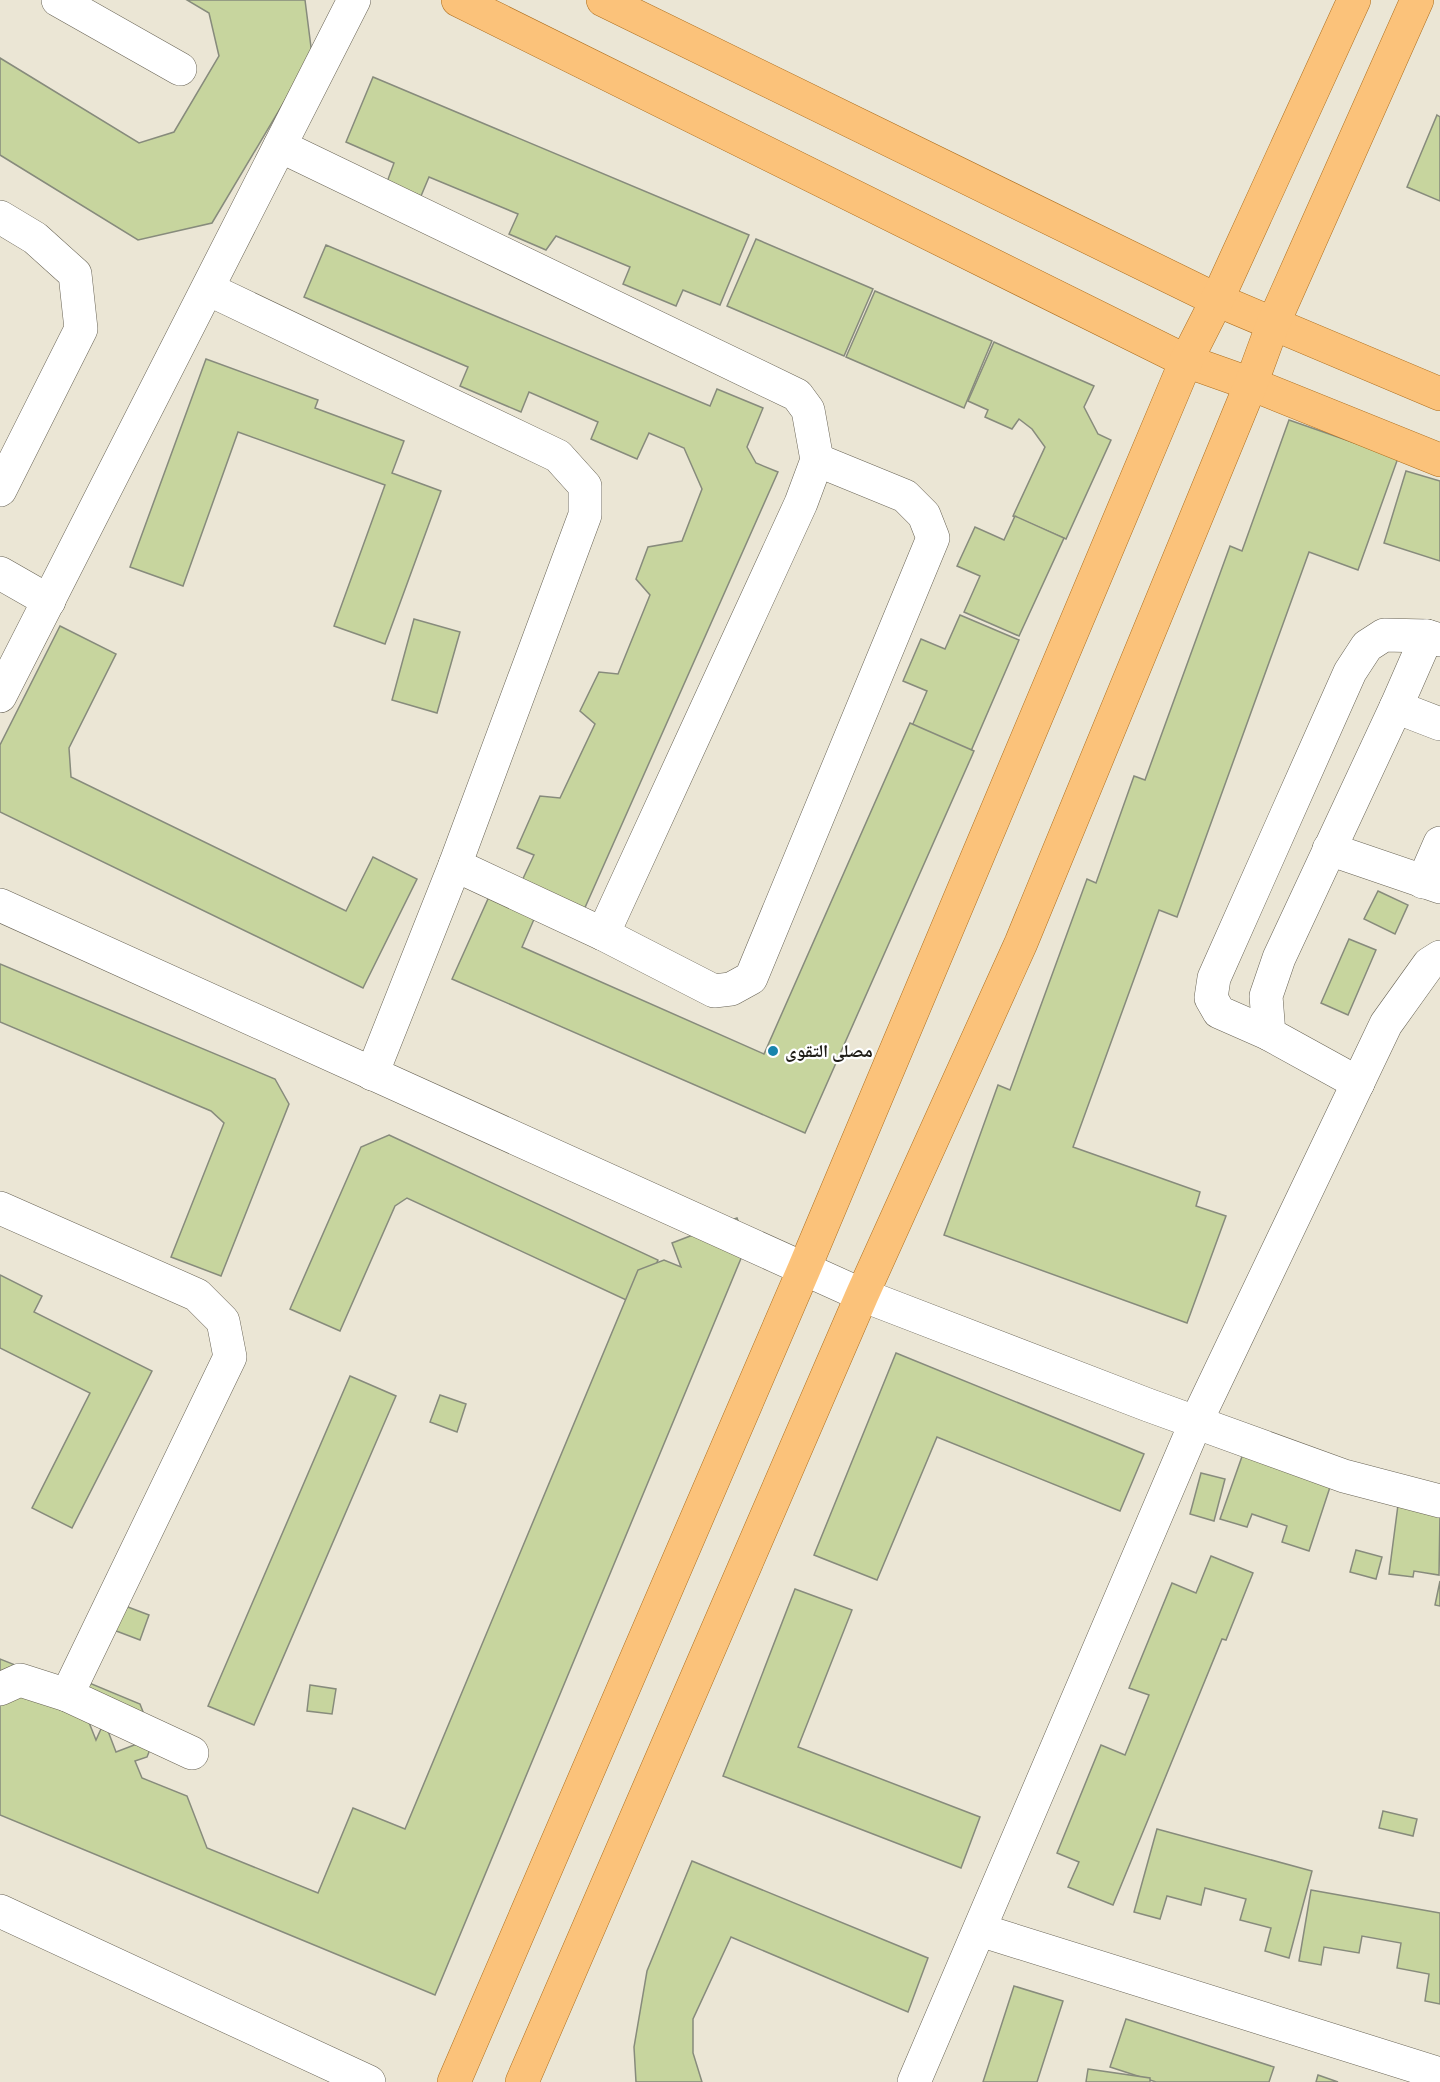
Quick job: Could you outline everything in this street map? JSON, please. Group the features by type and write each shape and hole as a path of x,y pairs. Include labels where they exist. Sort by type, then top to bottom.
{"main road":[{"path":"458,0 1186,361 1251,384 1440,460"},
{"path":"603,0 1217,300 1440,394"},
{"path":"454,2082 804,1269 1186,361 1217,300 1354,0"},
{"path":"522,2082 862,1294 1021,943 1251,384 1273,324 1417,0"}],"street":[{"path":"58,0 180,69"},
{"path":"0,696 354,0"},
{"path":"280,146 797,396 808,410 817,460 801,503 603,934"},
{"path":"0,217 35,238 75,274 81,329 0,490"},
{"path":"208,289 558,456 585,486 585,515 455,865 372,1074"},
{"path":"455,865 603,934 714,992 731,989 751,978 933,538 924,515 905,496 817,460"},
{"path":"0,573 49,601"},
{"path":"1269,1034 1266,996 1279,958 1396,707 1434,638 1384,635 1367,646 1350,672 1214,978 1211,998 1219,1012 1269,1034 1358,1083"},
{"path":"1396,707 1440,724"},
{"path":"1329,849 1432,885 1440,843"},
{"path":"0,905 862,1294 1344,1476 1440,1502"},
{"path":"914,2082 1196,1422 1386,1024 1430,963 1440,957"},
{"path":"0,1208 197,1295 223,1321 230,1357 67,1695"},
{"path":"0,1689 20,1680 67,1695 192,1753"},
{"path":"0,1911 369,2082"},
{"path":"980,1930 1440,2074"}],"building":[{"path":"187,0 305,0 312,55 212,223 138,240 0,155 0,58 139,143 174,132 219,56 209,13"},
{"path":"373,77 749,235 720,305 683,290 676,306 623,284 630,267 556,236 546,250 509,234 518,214 429,177 421,196 387,182 394,163 346,142"},
{"path":"1437,115 1440,117 1440,201 1407,187"},
{"path":"756,239 873,289 844,356 727,306"},
{"path":"326,245 710,406 717,389 763,408 747,447 756,463 778,472 583,912 520,885 534,855 517,848 540,796 560,798 595,724 580,711 599,672 618,674 650,595 636,579 648,547 682,541 702,489 684,448 649,433 637,459 591,439 598,422 529,392 521,412 460,386 468,367 304,297"},
{"path":"875,291 992,341 964,408 846,357"},
{"path":"994,342 1094,386 1084,407 1098,434 1111,440 1066,539 1013,516 1045,447 1032,429 1019,419 1012,429 985,417 988,410 968,401"},
{"path":"206,359 318,400 315,408 404,441 392,473 441,491 385,644 334,626 385,485 238,432 183,586 130,567"},
{"path":"1289,420 1398,458 1358,570 1309,552 1177,917 1159,910 1073,1147 1200,1192 1196,1206 1226,1216 1187,1323 944,1235 998,1085 1010,1090 1087,879 1096,883 1134,776 1145,780 1230,546 1242,551"},
{"path":"1406,471 1440,481 1440,561 1384,543"},
{"path":"1015,516 1064,538 1019,636 964,612 980,576 957,566 975,527 1004,540"},
{"path":"960,615 1019,640 971,751 912,726 927,691 903,681 921,639 945,649"},
{"path":"414,619 460,632 437,713 392,700"},
{"path":"60,626 116,654 69,748 71,777 346,911 373,857 417,879 363,988 0,812 0,745"},
{"path":"910,723 974,751 805,1133 452,979 492,890 538,910 522,947 764,1054"},
{"path":"1378,891 1408,905 1395,934 1364,919"},
{"path":"1349,939 1376,950 1348,1015 1321,1003"},
{"path":"0,964 275,1079 289,1104 221,1276 171,1257 224,1123 211,1111 0,1022"},
{"path":"389,1135 658,1260 637,1305 407,1198 395,1206 340,1331 290,1309 361,1147"},
{"path":"737,1218 747,1244 435,1995 0,1815 0,1659 60,1683 75,1677 140,1704 147,1722 86,1715 96,1740 101,1729 108,1731 116,1752 155,1737 147,1757 135,1761 142,1778 187,1796 207,1848 318,1893 353,1808 405,1829 638,1270 664,1260 681,1267 672,1243"},
{"path":"0,1275 42,1296 34,1312 152,1371 72,1528 32,1508 90,1393 0,1348"},
{"path":"896,1353 1144,1454 1120,1511 937,1437 877,1580 814,1555"},
{"path":"350,1376 396,1396 254,1725 208,1706"},
{"path":"440,1395 466,1404 457,1432 430,1422"},
{"path":"1245,1448 1333,1478 1309,1551 1282,1542 1287,1526 1252,1514 1247,1527 1220,1519"},
{"path":"1201,1473 1225,1479 1214,1521 1190,1514"},
{"path":"1398,1505 1440,1512 1439,1575 1414,1571 1413,1577 1389,1574"},
{"path":"1356,1550 1382,1557 1376,1579 1350,1572"},
{"path":"1211,1556 1253,1573 1226,1640 1222,1639 1113,1905 1068,1887 1079,1862 1057,1853 1101,1745 1125,1755 1149,1695 1129,1688 1172,1583 1196,1593"},
{"path":"1440,1581 1440,1606 1435,1605"},
{"path":"795,1589 852,1610 798,1747 980,1817 961,1868 723,1776"},
{"path":"120,1604 149,1615 140,1640 111,1629"},
{"path":"310,1685 336,1689 332,1714 307,1711"},
{"path":"1383,1811 1417,1819 1413,1836 1379,1828"},
{"path":"1157,1829 1312,1871 1289,1958 1265,1951 1271,1928 1240,1920 1246,1899 1205,1888 1201,1905 1167,1896 1160,1919 1134,1912"},
{"path":"692,1861 928,1958 908,2012 731,1937 693,2019 693,2053 702,2082 636,2082 634,2047 647,1971"},
{"path":"1311,1890 1440,1913 1440,2004 1425,2001 1429,1974 1397,1968 1401,1943 1362,1936 1359,1953 1324,1947 1321,1965 1299,1961"},
{"path":"1014,1986 1063,2001 1037,2082 983,2082"},
{"path":"1126,2019 1274,2067 1269,2082 1156,2082 1110,2067"},
{"path":"1088,2069 1150,2078 1150,2082 1086,2082"},
{"path":"1318,2075 1338,2082 1316,2082"}],"place":[{"name":"مصلى التقوى","path":"773,1051"}]}
